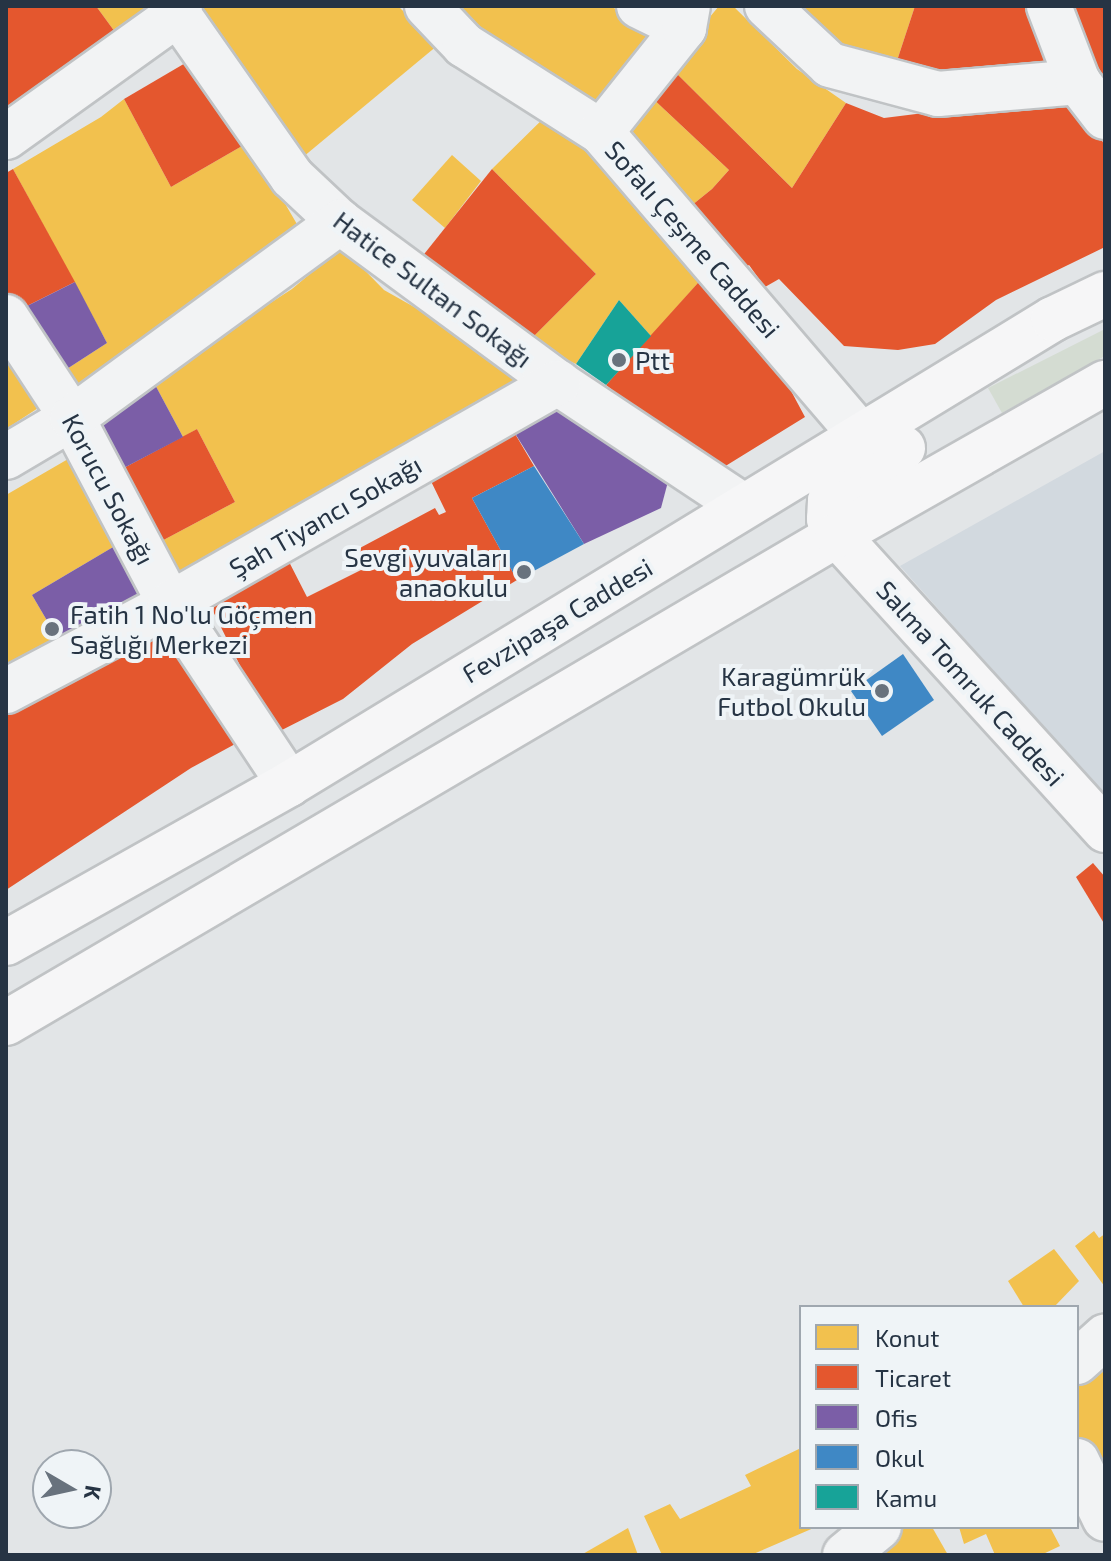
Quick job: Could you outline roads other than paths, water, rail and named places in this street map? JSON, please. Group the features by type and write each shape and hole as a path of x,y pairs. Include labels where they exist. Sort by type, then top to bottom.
{"main road":[{"name":"Fevzipaşa Caddesi","path":"6,943 289,784 743,506 863,438 1053,319 1105,294"},
{"path":"837,535 829,519 830,501 841,487 947,420 963,375"},
{"path":"6,1023 837,535 1105,383"},
{"name":"Salma Tomruk Caddesi","path":"837,535 1105,830"}],"street":[{"name":"Sofalı Çeşme Caddesi","path":"427,6 464,45 601,132 863,438"},
{"path":"601,132 686,17 639,6"},
{"path":"767,6 830,65 938,94 1078,82"},
{"path":"1049,6 1078,82 1105,117"},
{"path":"6,137 179,10"},
{"name":"Hatice Sultan Sokağı","path":"179,10 292,177 340,222 558,383 743,506"},
{"path":"6,457 72,418 340,222"},
{"name":"Korucu Sokağı","path":"6,317 72,418 170,604 289,784"},
{"name":"Şah Tiyancı Sokağı","path":"6,691 170,604 558,383"},
{"path":"1079,1360 1105,1337"},
{"path":"1079,1465 1105,1519"},
{"path":"845,1555 877,1529"}],"place":[{"name":"Ptt","path":"619,360"},
{"name":"Sevgi yuvaları anaokulu","path":"524,572"},
{"name":"Fatih 1 No'lu Göçmen Sağlığı Merkezi","path":"52,629"},
{"name":"Karagümrük Futbol Okulu","path":"882,691"}]}
